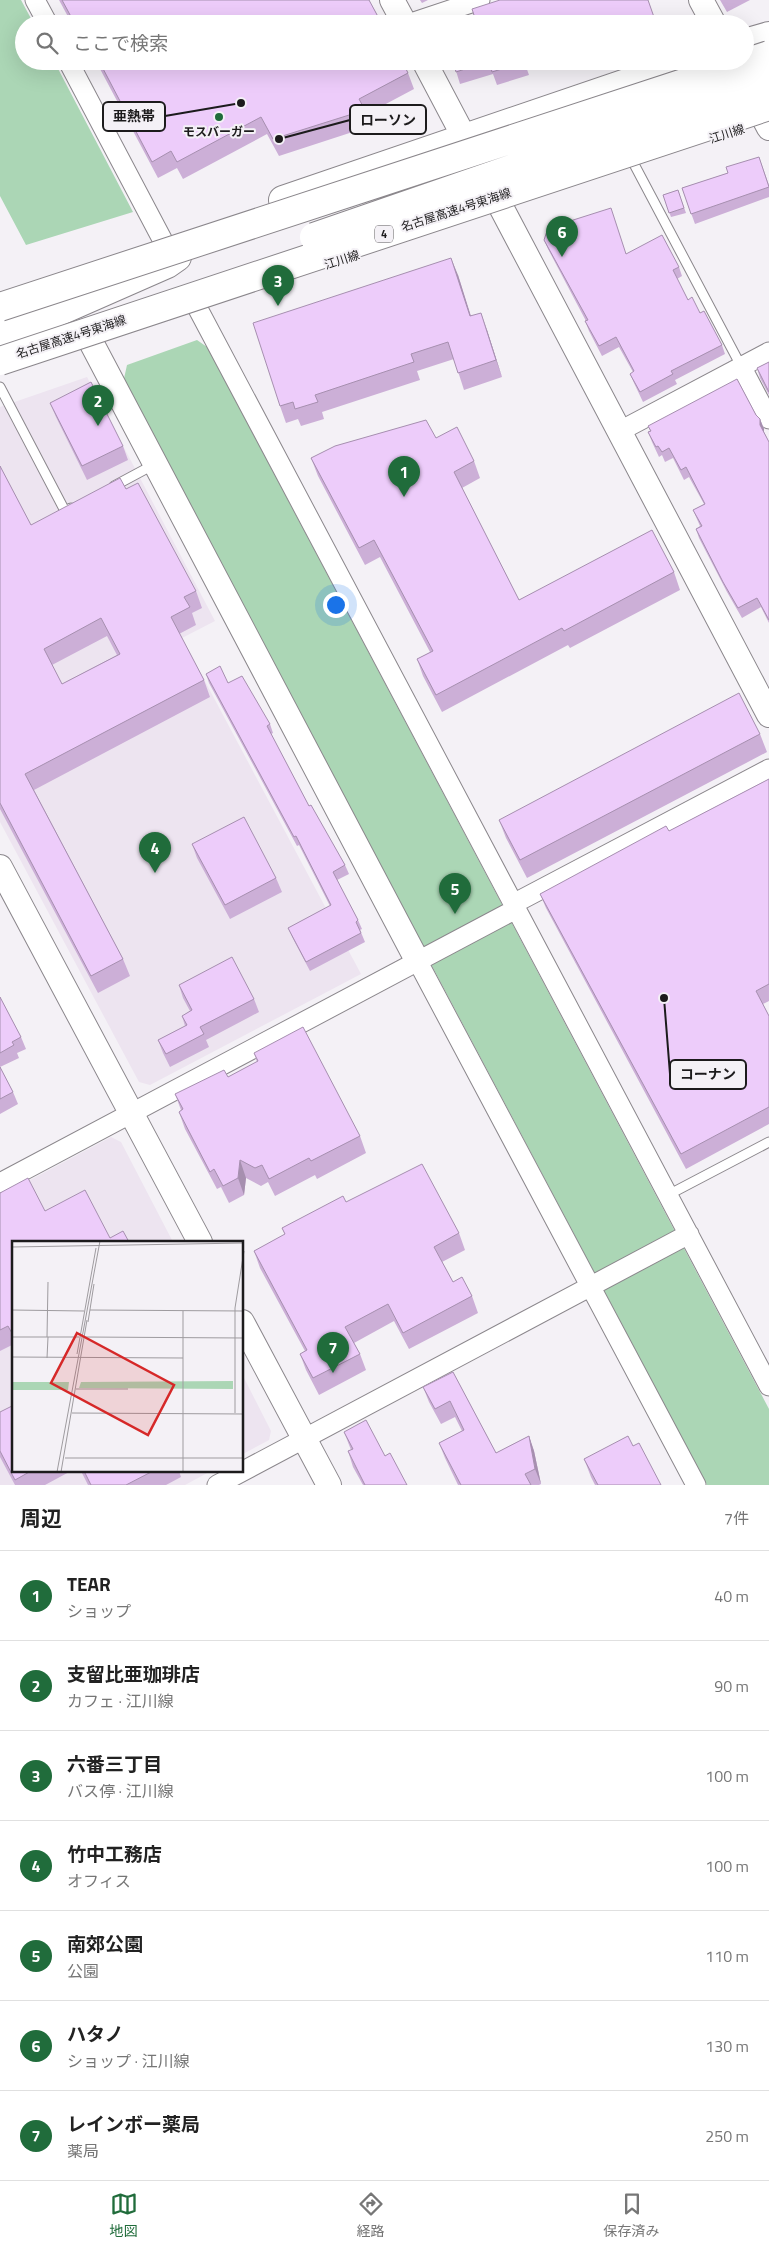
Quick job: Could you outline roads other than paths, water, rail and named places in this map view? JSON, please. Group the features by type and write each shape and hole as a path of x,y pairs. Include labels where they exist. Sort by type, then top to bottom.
{"main road":[{"path":"754,40 769,36"},
{"path":"754,60 769,55"},
{"path":"0,296 665,70"},
{"path":"0,307 723,70"},
{"path":"218,289 234,265 769,80"},
{"name":"江川線","path":"0,372 768,119"},
{"name":"名古屋高速4号東海線","path":"0,361 218,289 768,119"},
{"path":"0,334 35,322 166,264 242,214"}],"street":[{"path":"36,0 44,15"},
{"path":"392,0 401,15"},
{"path":"434,15 480,0"},
{"path":"701,0 709,15"},
{"path":"73,70 163,241"},
{"path":"429,70 769,715"},
{"path":"738,70 768,119"},
{"path":"197,308 769,1386"},
{"path":"91,342 696,1485"},
{"path":"620,431 769,352"},
{"path":"741,366 769,419"},
{"path":"0,1184 418,962 769,769"},
{"path":"0,867 199,1241"},
{"path":"244,1470 688,1234"},
{"path":"244,1326 329,1485"},
{"path":"217,1485 241,1472"}],"lane":[{"path":"634,164 741,366"},
{"path":"0,387 64,511 81,503"},
{"path":"106,490 155,464"},
{"path":"668,1196 769,1142"}],"place":[{"name":"亜熱帯","path":"241,103"},
{"name":"モスバーガー","path":"219,117"},
{"name":"ローソン","path":"279,139"},
{"name":"ハタノ","path":"562,257"},
{"name":"六番三丁目","path":"278,306"},
{"name":"支留比亜珈琲店","path":"98,426"},
{"name":"TEAR","path":"404,497"},
{"name":"竹中工務店","path":"155,873"},
{"name":"南郊公園","path":"455,914"},
{"name":"コーナン","path":"664,998"},
{"name":"レインボー薬局","path":"333,1373"}]}
